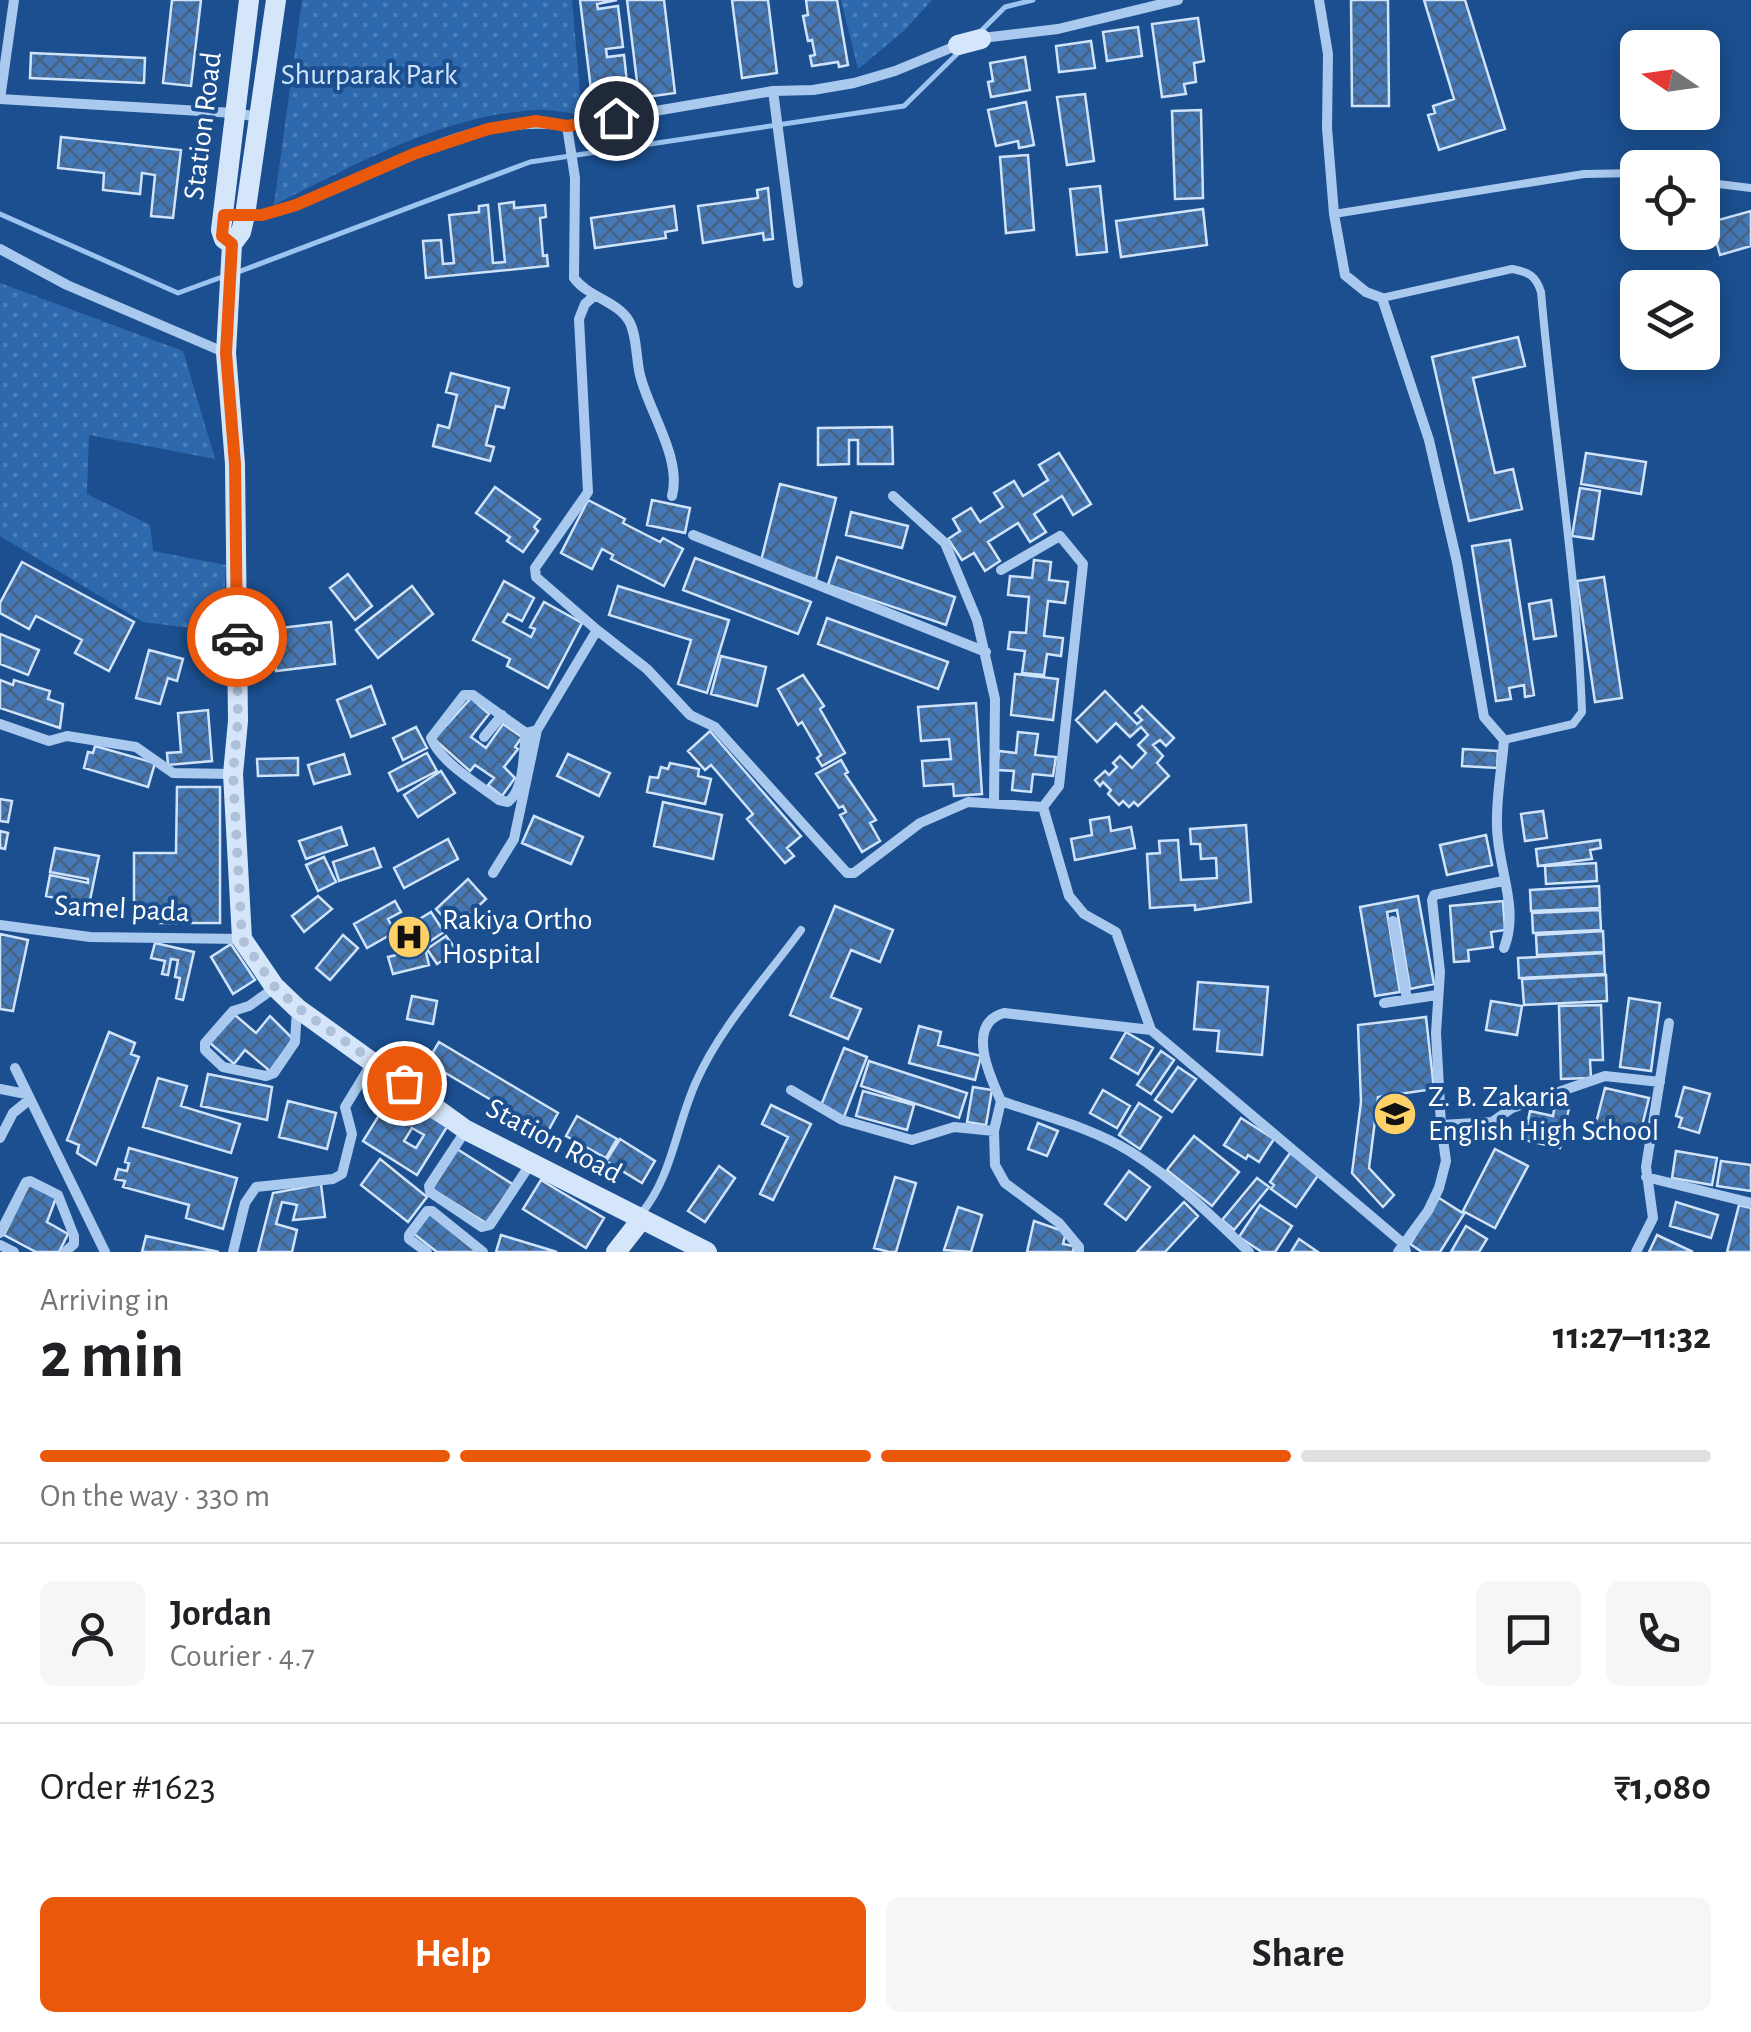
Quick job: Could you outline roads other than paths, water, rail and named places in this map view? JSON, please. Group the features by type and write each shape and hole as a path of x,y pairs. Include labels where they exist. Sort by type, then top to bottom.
{"main road":[{"name":"Station Road","path":"226,353 232,248 242,232 234,215 234,113 249,0"},
{"name":"Station Road","path":"234,215 259,118 276,0"},
{"path":"958,45 981,39"},
{"path":"226,353 235,464 238,721 233,774 242,939"},
{"name":"Station Road","path":"242,939 276,987 298,1008 466,1130 707,1252"},
{"path":"616,1252 639,1220"}],"street":[{"path":"14,0 0,99 234,113 259,118"},
{"path":"981,39 1058,29 1178,0"},
{"path":"1319,0 1328,54 1327,128 1334,214 1345,275 1366,292 1382,298 1429,440 1457,562 1484,717 1504,740 1496,824 1503,882 1510,900 1510,933 1504,948"},
{"path":"234,215 262,215 296,205 416,153 488,129 536,121 568,130 772,91 854,83 896,71 958,45"},
{"path":"772,91 798,284"},
{"path":"568,130 575,178 574,278 582,290 616,308 630,322 640,377 666,447 674,486 672,496"},
{"path":"0,249 67,286 226,353"},
{"path":"594,296 585,304 580,319 588,492 535,568 536,577 657,678 690,715 715,726 847,873 854,873 920,823 968,802 1042,807"},
{"path":"892,496 944,543 978,620 996,699 994,804"},
{"path":"693,536 986,652"},
{"path":"1001,570 1060,536 1083,564 1059,786 1042,807"},
{"path":"532,732 473,695 464,695 431,738 432,744 499,800 513,799 532,732 597,630"},
{"path":"484,737 502,716"},
{"path":"0,724 49,741 66,736 136,748 174,773 233,774"},
{"path":"493,874 514,839 532,732"},
{"path":"1042,807 1069,896 1084,914 1116,932 1151,1030 1402,1250 1440,1188 1446,1161 1440,1125 1440,972 1432,900 1434,895 1503,882"},
{"path":"1393,922 1407,1000"},
{"name":"Samel pada","path":"0,926 90,937 242,939"},
{"path":"276,987 259,1000 233,1011 205,1044 205,1050 223,1067 266,1076 274,1072 295,1042 298,1008"},
{"path":"1384,1003 1438,995"},
{"path":"1079,1252 1058,1223 1005,1183 995,1164 994,1131 1001,1101 985,1064 986,1026 992,1016 1004,1013 1151,1030"},
{"path":"1636,1252 1654,1218 1646,1176 1669,1023"},
{"path":"233,1252 245,1203 256,1187 333,1179 342,1174 352,1134 345,1106 373,1060"},
{"path":"15,1068 105,1252"},
{"path":"1440,1125 1492,1122 1512,1108 1605,1076 1660,1082"},
{"path":"0,1089 28,1097"},
{"path":"791,1090 842,1120 912,1140 954,1127 994,1131"},
{"path":"0,1138 28,1097"},
{"path":"1001,1101 1094,1133 1129,1150 1202,1206 1249,1252"},
{"path":"466,1130 429,1186 430,1192 482,1227 490,1225 532,1164"},
{"path":"1646,1176 1751,1203"},
{"path":"0,1234 26,1182 58,1196 74,1236 74,1244 66,1252"},
{"path":"64,1216 81,1206"},
{"path":"427,1252 409,1239 427,1211 483,1252"},
{"path":"0,1245 14,1252"}],"lane":[{"path":"1334,214 1584,174 1620,173"},
{"path":"1720,184 1751,188"},
{"path":"1382,298 1512,268 1536,278 1541,292 1573,567 1582,712 1573,724 1504,740"},
{"path":"639,1220 667,1168 697,1079 718,1043 801,930"}],"waterway":[{"path":"979,33 1005,7 1033,0"},
{"path":"238,272 530,162 904,106 960,51"},
{"path":"0,214 178,293 222,277"}],"place":[{"name":"Rakiya Ortho Hospital","path":"409,937"},
{"name":"Z. B. Zakaria English High School","path":"1395,1114"}],"park label":[{"name":"Shurparak Park","path":"369,75"}]}
